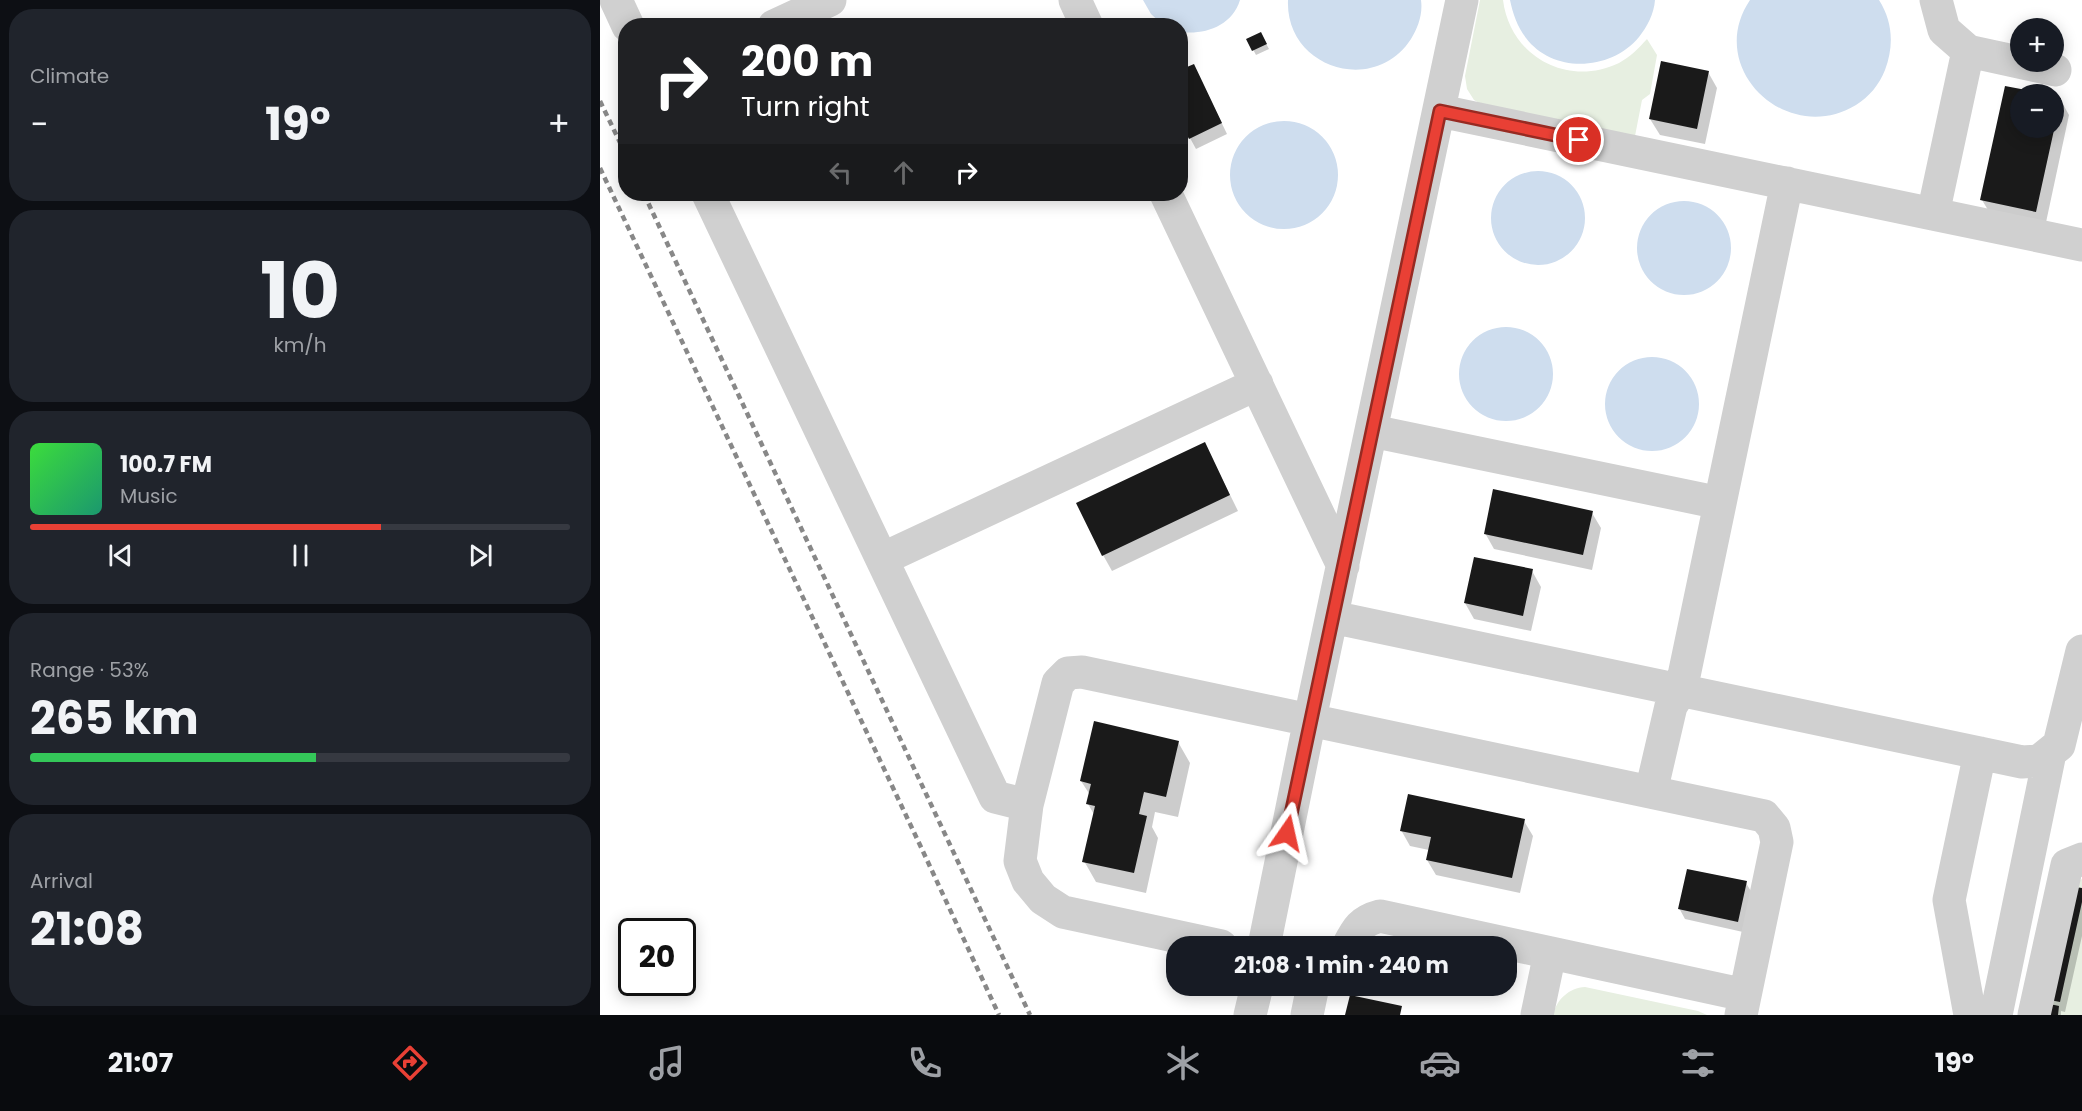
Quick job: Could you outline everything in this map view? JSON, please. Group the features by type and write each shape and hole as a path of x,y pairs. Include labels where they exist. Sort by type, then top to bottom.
{"lane":[{"path":"616,0 624,18"},
{"path":"791,18 830,0"},
{"path":"1075,0 1083,18"},
{"path":"1266,936 1462,0"},
{"path":"1936,0 1944,30 1968,51 2010,60"},
{"path":"1933,214 1968,51"},
{"path":"1440,111 2082,245"},
{"path":"1651,792 1671,706 1681,690 1787,183"},
{"path":"711,201 995,797 1027,805"},
{"path":"1169,201 1343,566"},
{"path":"882,560 1257,384"},
{"path":"1372,431 1720,503"},
{"path":"1332,617 2022,762 2039,761 2059,746 2082,651"},
{"path":"1175,936 1063,912 1043,899 1028,881 1020,861 1027,805 1058,683 1068,673 1082,672 1764,816 1773,828 1777,842 1743,1005 1517,946"},
{"path":"1971,1015 1949,900 1980,753"},
{"path":"1996,1015 2050,753"},
{"path":"2034,1015 2067,865 2082,859"},
{"path":"1353,936 1366,919 1380,916 1472,936"},
{"path":"1537,1015 1550,953"},
{"path":"1250,1015 1255,996"},
{"path":"1307,1015 1311,996"}],"shaded area":[{"path":"1480,0 1503,0 1508,20 1517,37 1529,51 1544,62 1561,69 1580,72 1599,70 1627,58 1647,39 1657,55 1650,94 1642,100 1635,136 1481,104 1474,100 1467,89 1465,76"},
{"path":"2082,879 2082,1015 2043,1015 2072,884"},
{"path":"1585,987 1698,1011 1707,1015 1553,1015 1557,1004 1565,995"}],"water":[{"path":"1143,0 1240,0 1231,16 1224,22 1217,27 1199,32 1188,33 1188,18 1155,18"},
{"path":"1288,0 1421,0 1421,10 1414,35 1395,56 1376,67 1355,70 1334,66 1316,57 1301,43 1291,24"},
{"path":"1510,0 1655,0 1647,25 1639,37 1627,48 1613,57 1582,64 1551,58 1537,50 1520,29"},
{"path":"1750,0 1879,0 1887,17 1891,43 1888,61 1877,86 1856,105 1830,115 1804,116 1780,108 1760,94 1745,74 1737,51 1739,26"},
{"path":"1284,121 1305,125 1322,137 1334,154 1338,175 1334,196 1322,213 1305,225 1284,229 1263,225 1246,213 1234,196 1230,175 1234,154 1246,137 1263,125"},
{"path":"1538,171 1556,175 1571,185 1581,200 1585,218 1581,236 1571,251 1556,261 1538,265 1520,261 1505,251 1495,236 1491,218 1495,200 1505,185 1520,175"},
{"path":"1684,201 1702,205 1717,215 1727,230 1731,248 1727,266 1717,281 1702,291 1684,295 1666,291 1651,281 1641,266 1637,248 1641,230 1651,215 1666,205"},
{"path":"1506,327 1524,331 1539,341 1549,356 1553,374 1549,392 1539,407 1524,417 1506,421 1488,417 1473,407 1463,392 1459,374 1463,356 1473,341 1488,331"},
{"path":"1652,357 1670,361 1685,371 1695,386 1699,404 1695,422 1685,437 1670,447 1652,451 1634,447 1619,437 1609,422 1605,404 1609,386 1619,371 1634,361"}],"building":[{"path":"1261,32 1267,44 1252,51 1246,39"},
{"path":"1661,61 1709,71 1697,129 1649,119"},
{"path":"1194,64 1222,123 1189,139 1188,137 1188,67"},
{"path":"2005,86 2010,87 2010,138 2052,138 2036,212 1980,200"},
{"path":"1205,442 1230,495 1102,556 1076,503"},
{"path":"1493,489 1593,511 1583,555 1484,534"},
{"path":"1474,557 1533,569 1523,616 1464,603"},
{"path":"1094,721 1179,741 1166,797 1144,792 1139,814 1147,816 1134,873 1082,862 1095,806 1086,804 1091,784 1080,781"},
{"path":"1408,794 1525,819 1512,878 1426,860 1431,837 1400,831"},
{"path":"1687,869 1747,881 1738,922 1678,909"},
{"path":"2075,887 2082,888 2082,902 2060,1002 2050,1000"},
{"path":"1350,996 1402,1006 1400,1015 1345,1015"},
{"path":"2050,1004 2059,1006 2058,1015 2048,1015"}],"railway":[{"path":"600,101 618,138"},
{"path":"600,168 999,1015"},
{"path":"647,201 1030,1015"}],"route":[{"path":"1287,833 1440,111 1579,140"}]}
